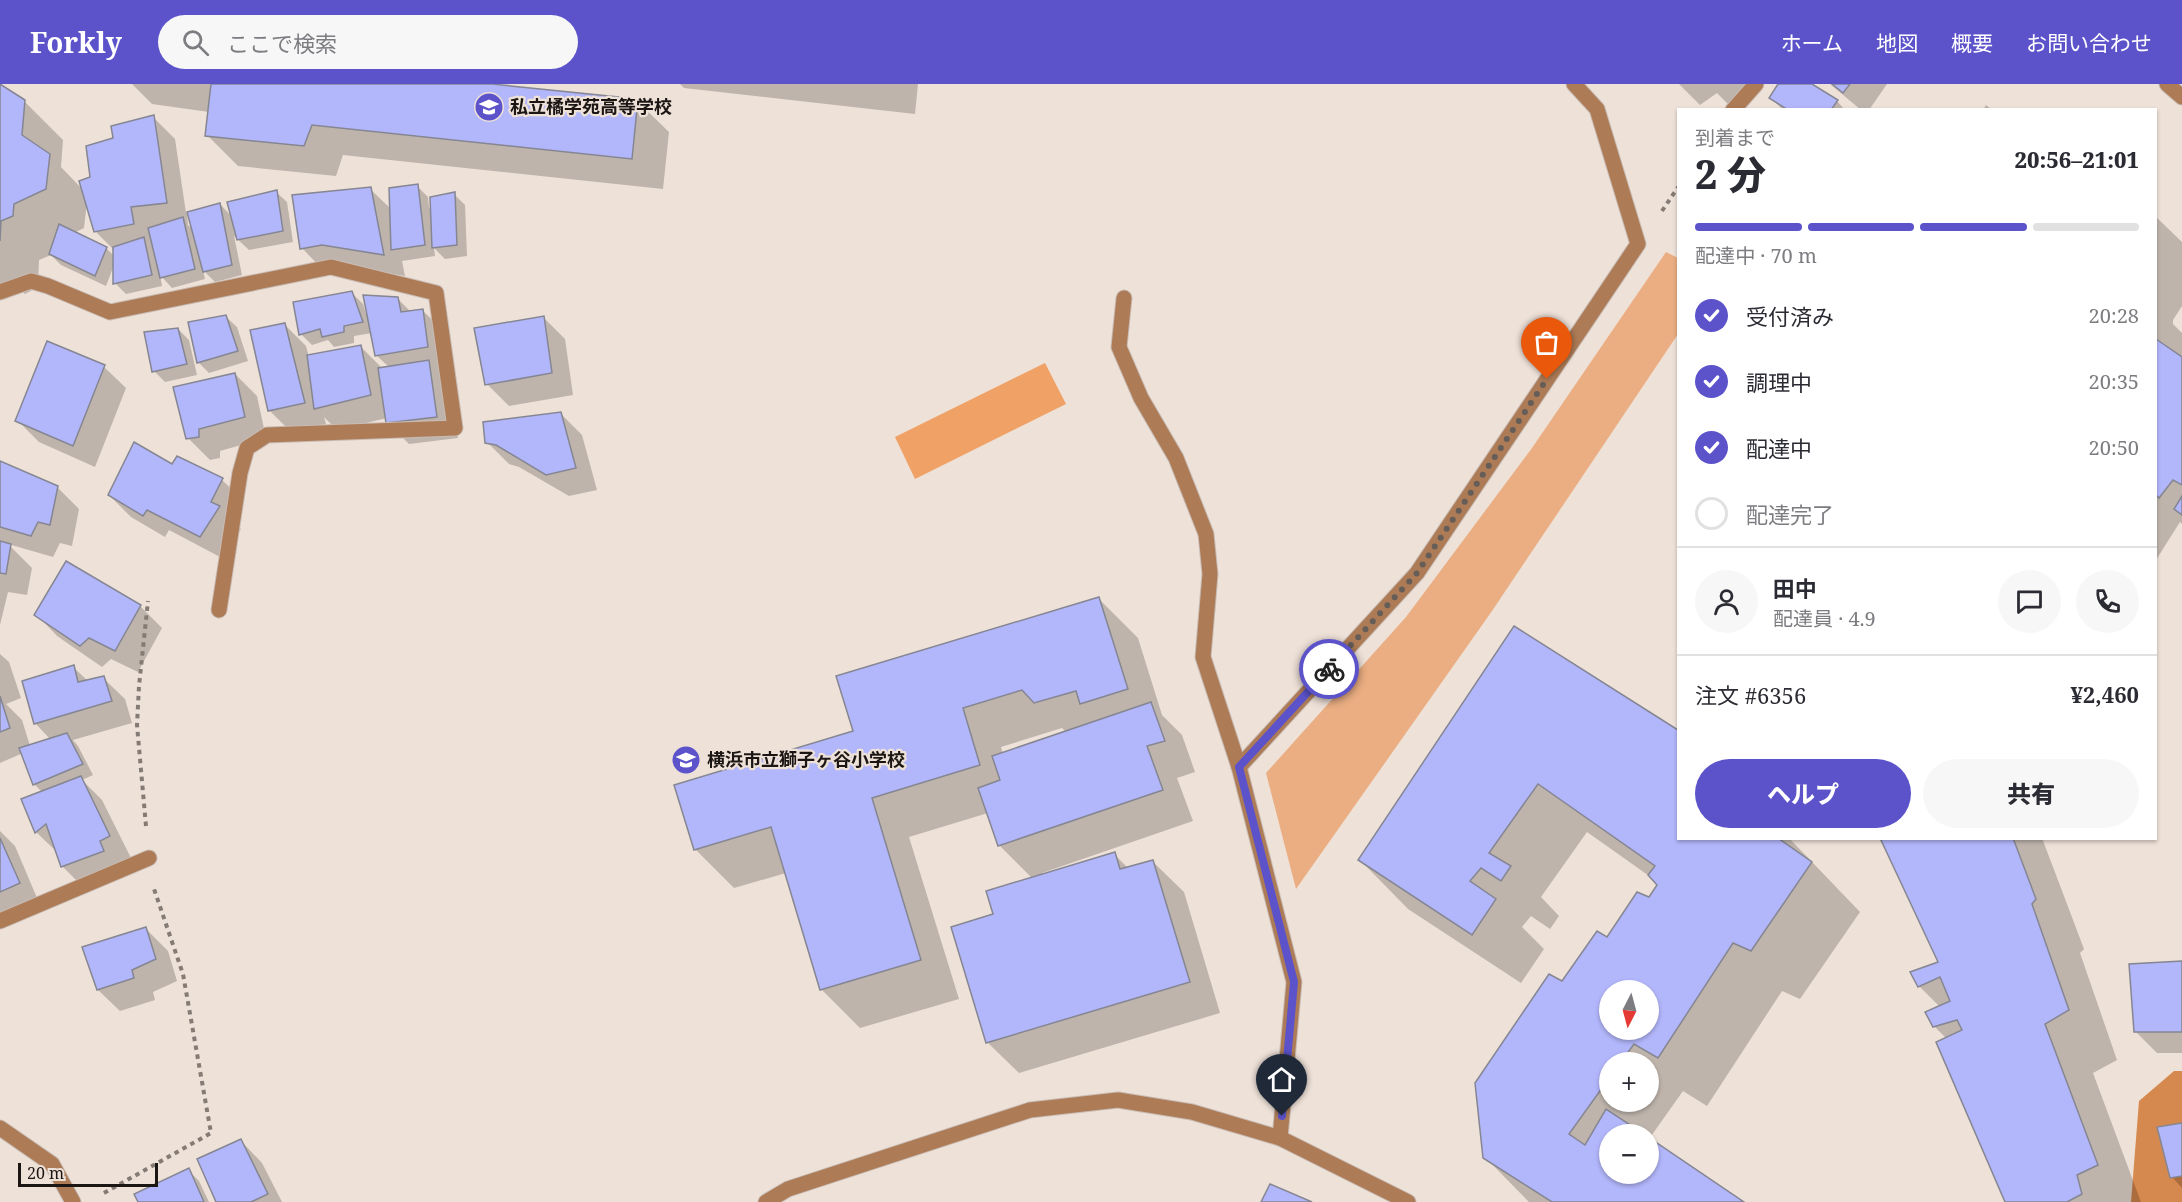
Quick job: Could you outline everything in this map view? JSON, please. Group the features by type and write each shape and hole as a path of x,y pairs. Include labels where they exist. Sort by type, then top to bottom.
{"street":[{"path":"1239,767 1417,573 1638,244 1597,109 1574,84"},
{"path":"1735,108 1756,84"},
{"path":"2167,84 2182,97"},
{"path":"0,292 31,281 110,312 331,267 436,293 455,428 267,435 247,448 240,473 219,610"},
{"path":"1124,298 1119,347 1141,398 1176,458 1206,534 1210,574 1203,657 1239,767 1294,982 1280,1138"},
{"path":"0,921 149,858"},
{"path":"766,1202 788,1190 1030,1110 1118,1100 1192,1112 1280,1138 1408,1202"},
{"path":"0,1128 52,1164 73,1202"}],"path":[{"path":"98,1196 211,1133 183,974 156,898 149,858 137,725 148,601"}],"shaded area":[{"path":"1666,252 1677,258 1677,335 1492,611 1296,889 1266,773 1406,617 1532,448"},
{"path":"1045,363 1066,404 915,479 895,437"},
{"path":"2174,1071 2182,1071 2182,1202 2131,1202 2139,1101"}],"building":[{"path":"0,84 25,100 22,135 50,154 46,189 14,204 13,216 1,221 0,241"},
{"path":"211,84 492,84 638,99 632,159 312,125 304,146 205,136"},
{"path":"1778,84 1812,84 1838,100 1832,108 1785,108 1769,98"},
{"path":"1832,84 1850,84 1843,93"},
{"path":"154,115 167,203 131,207 134,224 94,232 79,181 90,177 86,146 113,138 111,126"},
{"path":"418,184 425,245 391,250 389,188"},
{"path":"371,187 384,255 322,245 300,249 292,195"},
{"path":"277,190 283,231 237,240 227,202"},
{"path":"455,192 457,245 432,248 430,197"},
{"path":"220,203 232,265 203,272 187,212"},
{"path":"183,217 195,269 160,278 148,228"},
{"path":"59,224 107,247 95,276 49,254"},
{"path":"144,237 152,275 113,284 113,247"},
{"path":"352,291 363,322 344,326 344,332 322,337 320,329 299,335 293,302"},
{"path":"363,295 398,297 401,312 423,309 428,347 375,356"},
{"path":"226,315 238,351 197,363 188,322"},
{"path":"544,316 552,373 485,385 474,328"},
{"path":"285,323 305,403 268,411 250,330"},
{"path":"178,328 187,364 152,372 144,332"},
{"path":"2157,340 2182,357 2182,485 2173,480 2159,498 2157,496"},
{"path":"47,341 105,365 73,446 15,421"},
{"path":"361,345 371,395 314,409 307,355"},
{"path":"429,360 437,417 386,423 378,368"},
{"path":"235,373 245,417 199,429 199,437 186,439 173,387"},
{"path":"561,412 576,468 546,475 496,445 485,443 483,422"},
{"path":"134,442 172,464 177,456 223,478 211,502 220,506 200,537 147,510 143,516 108,495"},
{"path":"0,461 58,486 50,525 38,522 31,536 0,527"},
{"path":"2182,496 2182,515 2174,509"},
{"path":"0,541 11,544 6,574 0,573"},
{"path":"66,561 141,605 115,651 89,638 80,646 34,615"},
{"path":"1099,597 1128,689 1080,704 1076,691 1034,703 1022,690 963,708 980,765 872,798 921,960 820,990 771,827 694,850 674,785 853,731 836,676"},
{"path":"1514,626 1677,729 1677,840 1781,840 1812,862 1751,951 1733,943 1659,1056 1659,1052 1648,1052 1634,1044 1628,1052 1599,1052 1599,1092 1569,1134 1585,1145 1604,1112 1611,1112 1629,1124 1599,1124 1599,1184 1659,1184 1659,1144 1744,1202 1552,1202 1483,1158 1475,1083 1549,974 1562,981 1597,931 1607,937 1637,892 1649,897 1657,885 1648,875 1655,866 1538,784 1489,853 1511,866 1501,881 1481,868 1470,881 1496,899 1472,935 1358,860"},
{"path":"74,665 78,682 104,676 112,701 34,724 22,681"},
{"path":"0,696 10,728 0,732"},
{"path":"1151,702 1165,741 1147,746 1163,790 998,846 978,788 1000,780 992,756"},
{"path":"67,733 83,764 33,785 19,748"},
{"path":"81,776 110,836 100,841 104,851 61,867 46,824 35,833 21,799"},
{"path":"0,838 20,883 0,892"},
{"path":"1881,840 2014,840 2036,899 2032,904 2069,1010 2045,1024 2098,1165 2077,1175 2082,1194 2067,1202 2005,1202 1936,1042 1962,1030 1957,1020 1933,1027 1925,1012 1950,1001 1940,977 1918,987 1910,972 1938,962"},
{"path":"1115,852 1120,869 1153,860 1190,982 986,1043 951,927 993,914 986,891"},
{"path":"146,927 156,959 132,970 134,978 97,990 82,947"},
{"path":"2182,961 2182,1032 2134,1032 2129,964"},
{"path":"2182,1123 2182,1176 2170,1178 2157,1127"},
{"path":"241,1139 268,1194 251,1202 216,1202 197,1159"},
{"path":"189,1168 204,1202 138,1202 134,1194"},
{"path":"1270,1184 1312,1202 1261,1202"}],"way so far":[{"path":"1329,669 1417,573 1547,379"}],"place":[{"name":"私立橘学苑高等学校","path":"489,107"},
{"name":"横浜市立獅子ヶ谷小学校","path":"686,760"}],"route":[{"path":"1282,1116 1294,982 1239,767 1329,669"}]}
